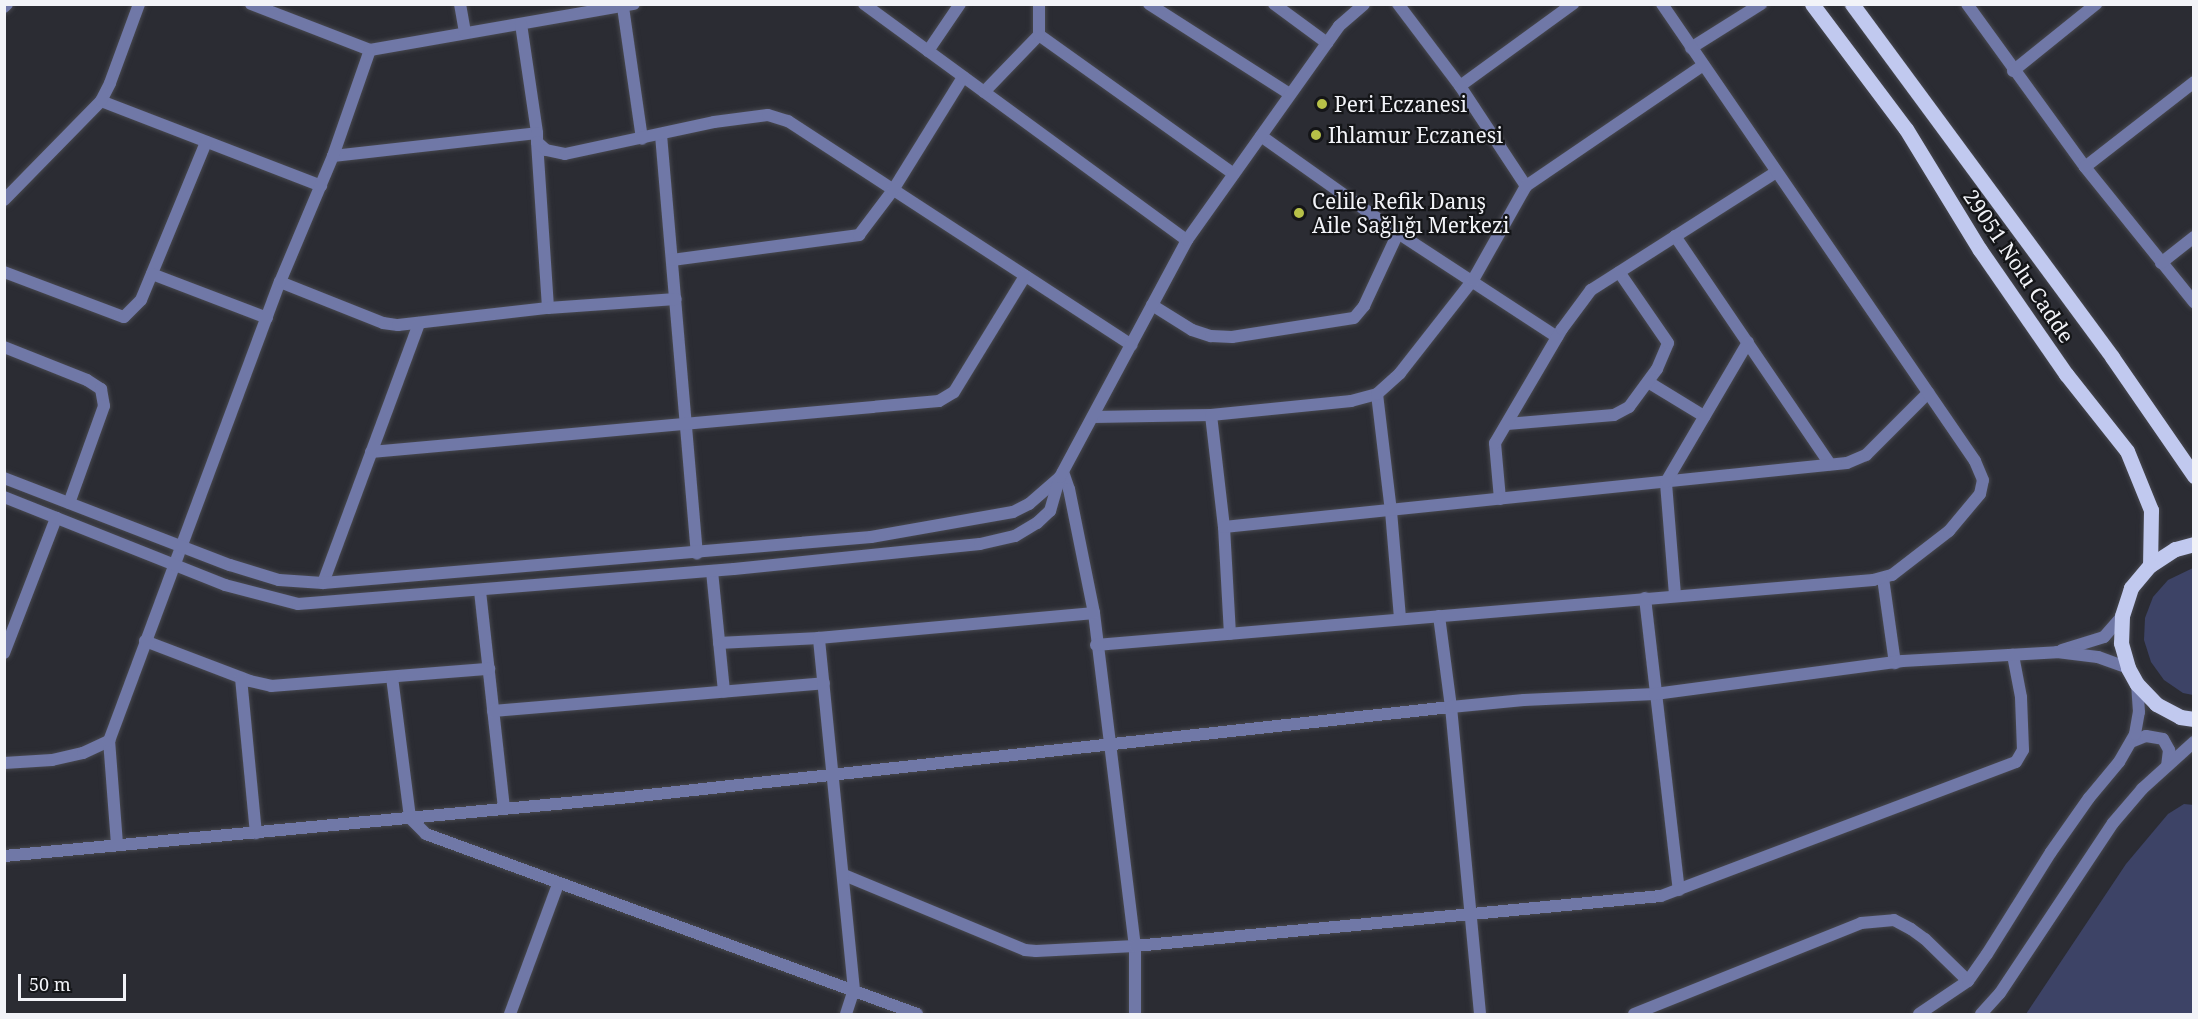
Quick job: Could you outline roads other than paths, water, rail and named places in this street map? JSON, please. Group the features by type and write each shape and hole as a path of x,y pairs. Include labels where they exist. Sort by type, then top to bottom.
{"main road":[{"name":"29051 Nolu Cadde","path":"1812,4 1906,129 1980,250 2066,374 2127,451 2151,510 2150,565"},
{"name":"29051 Nolu Cadde","path":"1852,4 2112,357 2193,476"},
{"path":"2193,544 2175,549 2150,565 2132,588 2122,616 2121,643 2128,668 2137,684 2156,704 2180,717 2193,719"}],"street":[{"path":"4,200 100,101 110,83 139,4"},
{"path":"251,4 370,50 628,6 642,139"},
{"path":"460,4 465,33"},
{"path":"864,4 1187,240"},
{"path":"928,51 960,4"},
{"path":"984,92 1039,35 1040,4"},
{"path":"1149,4 1290,94"},
{"path":"1274,4 1327,43"},
{"path":"4,498 225,585 298,604 712,571 980,544 1015,536 1037,523 1050,511 1062,475 1187,240 1339,26 1364,4"},
{"path":"1398,4 1460,86 1526,186"},
{"path":"1460,86 1573,4"},
{"path":"1096,645 1883,578 1892,575 1949,531 1980,495 1983,480 1975,461 1702,66 1662,4"},
{"path":"1691,48 1761,4"},
{"path":"1967,4 2013,71 2085,167 2193,302"},
{"path":"2013,71 2096,4"},
{"path":"521,24 537,137 548,308"},
{"path":"1039,35 1234,174"},
{"path":"117,844 110,741 145,641 280,282 333,156 370,50"},
{"path":"1093,417 1211,415 1351,401 1377,394 1400,373 1473,280 1520,201 1526,186 1702,66"},
{"path":"672,260 859,235 894,190 963,77"},
{"path":"2085,167 2193,82"},
{"path":"100,101 321,186"},
{"path":"537,137 546,150 565,154 714,122 768,115 788,121 1131,345"},
{"path":"661,135 697,554"},
{"path":"1261,136 1398,233 1557,337"},
{"path":"333,156 537,137"},
{"path":"4,272 124,317 141,300 206,142"},
{"path":"1500,499 1496,443 1557,337 1591,290 1776,172"},
{"path":"1152,305 1192,330 1211,336 1232,337 1354,318 1364,306 1398,233"},
{"path":"1675,236 1830,464"},
{"path":"2162,263 2193,237"},
{"path":"1506,424 1614,414 1629,407 1648,382 1657,369 1668,343 1619,272"},
{"path":"152,274 267,318"},
{"path":"371,452 939,401 954,392 1025,276"},
{"path":"280,282 383,322 398,325 548,308 676,299"},
{"path":"323,583 419,323"},
{"path":"1675,595 1666,482 1748,342"},
{"path":"4,347 87,380 101,389 104,406 69,503"},
{"path":"1648,382 1704,416"},
{"path":"1224,527 1847,463 1866,455 1928,393"},
{"path":"1377,394 1391,511 1400,619"},
{"path":"1211,415 1224,527 1230,634"},
{"path":"4,478 182,547 279,580 323,583 697,554 871,537 997,517 1029,504 1062,475"},
{"path":"1062,475 1094,613 1096,645 1135,946 1135,1014"},
{"path":"4,653 56,518"},
{"path":"712,571 724,691"},
{"path":"1883,578 1895,663"},
{"path":"480,591 504,808"},
{"path":"1645,598 1679,890"},
{"path":"719,643 819,638 1094,613"},
{"path":"1439,616 1451,707 1480,1014"},
{"path":"2057,652 2104,637 2122,616"},
{"path":"819,638 854,990 846,1014"},
{"path":"145,641 241,678 271,686 489,669"},
{"path":"4,856 630,797 1451,707 1524,700 1655,694 1895,663 2057,652 2098,657 2128,668"},
{"path":"844,875 1025,950 1036,951 1135,946 1470,912 1661,896 2016,762 2023,750 2022,697 2013,655"},
{"path":"393,677 410,818 426,834 917,1014"},
{"path":"241,678 256,833"},
{"path":"493,711 824,683"},
{"path":"1919,1014 1968,981 2051,852 2089,798 2119,762 2131,742 2139,712 2137,684"},
{"path":"2131,742 2146,736 2163,739 2169,750 2167,766"},
{"path":"4,763 52,760 83,753 110,741"},
{"path":"1981,1014 2000,993 2113,823 2193,742"},
{"path":"510,1014 558,884"},
{"path":"1634,1014 1861,923 1894,920 1911,929 1925,939 1968,981"}],"place":[{"name":"Peri Eczanesi","path":"1322,104"},
{"name":"Ihlamur Eczanesi","path":"1316,135"},
{"name":"Celile Refik Danış Aile Sağlığı Merkezi","path":"1299,213"}]}
